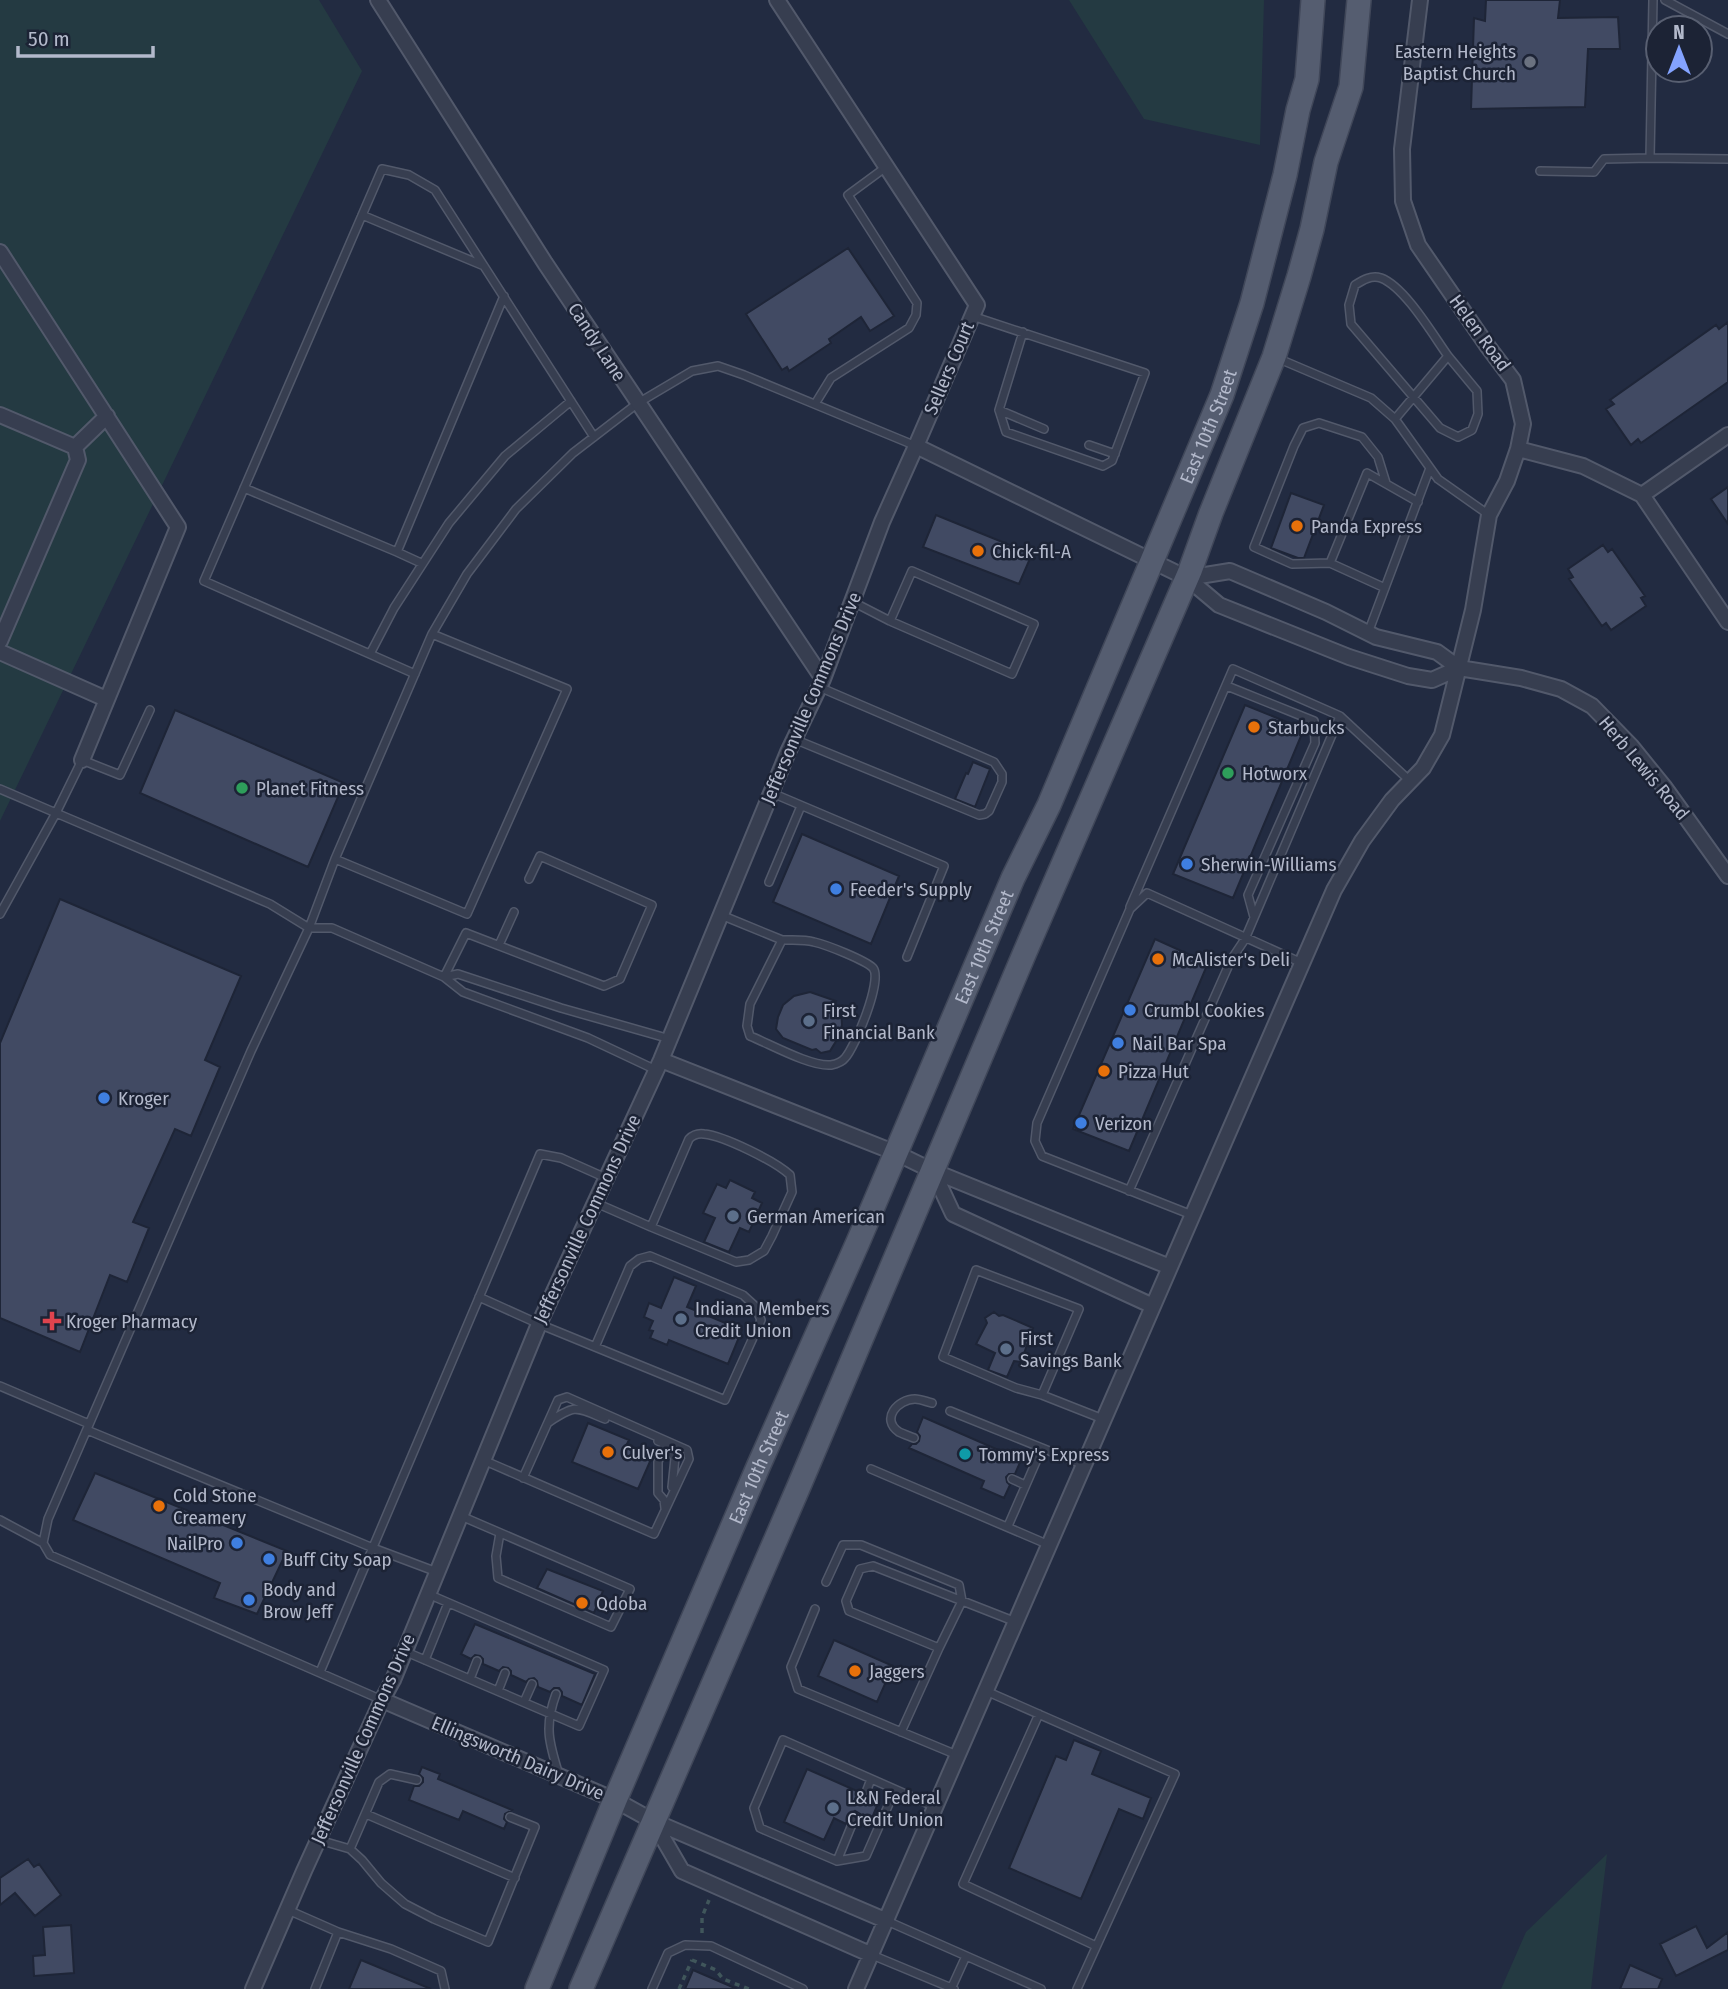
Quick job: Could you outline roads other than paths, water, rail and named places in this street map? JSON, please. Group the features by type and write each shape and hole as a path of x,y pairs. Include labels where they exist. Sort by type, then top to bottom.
{"main road":[{"name":"East 10th Street","path":"537,1989 758,1467 992,927 1049,805 1222,395 1252,303 1285,175 1307,79 1313,0"},
{"name":"East 10th Street","path":"581,1989 1187,578 1274,356 1308,241 1326,162 1351,87 1359,0"}],"street":[{"name":"Candy Lane","path":"378,0 545,263 820,683"},
{"name":"Sellers Court","path":"777,0 977,305 916,446"},
{"name":"Helen Road","path":"856,1989 1334,890 1356,850 1392,800 1423,768 1442,735 1476,596 1489,515 1507,481 1524,424 1513,380 1418,245 1403,201 1402,149 1420,0"},
{"path":"0,252 178,527 82,760"},
{"path":"0,415 75,447"},
{"path":"75,447 107,416"},
{"path":"1642,495 1728,435"},
{"path":"916,446 1153,562"},
{"name":"Jeffersonville Commons Drive","path":"253,1989 318,1839 393,1679 539,1324 659,1065 794,739 820,683 882,523 916,446"},
{"path":"0,641 78,460 75,447"},
{"path":"1518,449 1583,466 1642,495 1728,622"},
{"name":"Herb Lewis Road","path":"1153,562 1187,578 1219,605 1349,657 1408,676 1432,680 1459,668"},
{"name":"Herb Lewis Road","path":"1187,578 1230,571 1326,612 1376,637 1437,652 1459,668 1521,678 1561,689 1592,706 1631,746 1665,788 1728,876"},
{"path":"0,652 106,699"},
{"path":"659,1065 896,1153 933,1171 1170,1267"},
{"path":"933,1171 953,1214 1153,1306"},
{"name":"Ellingsworth Dairy Drive","path":"382,1700 615,1800 653,1821 887,1921"},
{"path":"653,1821 682,1871 872,1955"}],"lane":[{"path":"1650,158 1653,0"},
{"path":"1665,0 1728,33"},
{"path":"1540,171 1594,172 1604,159 1728,159"},
{"path":"815,404 831,378 909,328 916,315 916,303 848,195 886,167"},
{"path":"415,674 204,581 383,169 409,175 435,190 594,437"},
{"path":"362,215 484,266"},
{"path":"1368,278 1381,278 1405,296 1448,356 1477,391 1478,414 1472,430 1458,437 1440,428 1351,324 1349,305 1355,285 1368,278"},
{"path":"397,552 503,296"},
{"path":"972,316 1023,332 1146,373 1112,461 1103,466 1006,432 999,410 1023,332"},
{"path":"1274,356 1371,398 1395,419 1438,479 1489,515"},
{"path":"1395,419 1448,356"},
{"path":"43,1543 48,1519 251,1051 309,928 335,859 432,634 467,574 516,509 573,453 638,403 692,371 718,366 916,446"},
{"path":"370,654 421,563 449,523 505,456 571,401"},
{"path":"999,410 1044,429"},
{"path":"1385,589 1330,563 1292,564 1254,547 1303,428 1319,423 1362,438 1378,457 1386,483"},
{"path":"1089,445 1115,454"},
{"path":"1368,633 1430,468"},
{"path":"1330,563 1367,473 1418,502"},
{"path":"244,488 421,563"},
{"path":"852,602 890,621 1012,674 1034,624 912,570 890,621"},
{"path":"432,634 567,689 467,914 466,933 444,977"},
{"path":"1192,1215 1042,1156 1035,1140 1037,1123 1233,669 1340,716 1410,781"},
{"path":"794,739 979,815 989,811 1002,782 1002,774 994,762 820,683"},
{"path":"1227,686 1314,721 1315,743 1248,895 1254,918"},
{"path":"0,914 57,813 82,760 120,775 150,710"},
{"path":"1129,1191 1231,960 1245,939 1340,716"},
{"path":"0,789 270,905 309,928 332,928 444,977 463,992 659,1065"},
{"path":"772,793 944,866 907,957"},
{"path":"769,882 801,806"},
{"path":"466,933 604,986 620,979 652,905 540,856 529,879"},
{"path":"335,859 467,914"},
{"path":"1129,909 1147,893 1302,963"},
{"path":"499,945 514,912"},
{"path":"721,915 782,940 815,942 857,958 873,968 877,976 873,996 851,1049 843,1061 831,1065 811,1062 750,1036 747,1026 750,1004 782,940"},
{"path":"444,977 458,974 561,1008 670,1039"},
{"path":"595,1202 651,1227 736,1262 749,1260 764,1251 792,1192 790,1175 769,1161 718,1137 701,1133 694,1135 688,1139 651,1227"},
{"path":"320,1672 540,1154 561,1158 606,1178"},
{"path":"479,1297 539,1324 725,1400 761,1320 755,1306 743,1295 650,1256 629,1266 596,1347"},
{"path":"1042,1395 1079,1309 976,1270 943,1357 1016,1388 1104,1419"},
{"path":"0,1387 373,1548 437,1572"},
{"path":"483,1460 523,1478 654,1534 690,1459 687,1450 567,1397 558,1400 523,1478"},
{"path":"914,1438 897,1431 892,1425 891,1416 895,1407 905,1401 917,1399 932,1403"},
{"path":"549,1422 566,1410 577,1408 665,1444 675,1458 673,1484 664,1500"},
{"path":"950,1411 1084,1465"},
{"path":"665,1444 659,1462 658,1493 664,1500 666,1509"},
{"path":"1007,1526 1042,1448"},
{"path":"871,1469 1050,1545"},
{"path":"1012,1479 1025,1485"},
{"path":"460,1516 630,1588 611,1627 498,1578 497,1544 500,1533"},
{"path":"0,1520 43,1543 50,1555 382,1700"},
{"path":"826,1582 843,1545 861,1545 959,1585 962,1601 901,1732"},
{"path":"939,1648 849,1611 846,1601 860,1569 873,1566 1016,1623"},
{"path":"404,1651 579,1726 604,1670 519,1638 428,1594"},
{"path":"425,1660 448,1603"},
{"path":"815,1609 790,1667 798,1689 958,1756"},
{"path":"470,1679 477,1661"},
{"path":"498,1691 505,1673"},
{"path":"524,1702 531,1684"},
{"path":"986,1692 1175,1774 1077,1989"},
{"path":"556,1694 549,1713 549,1743 559,1776"},
{"path":"1039,1714 963,1884 1096,1946"},
{"path":"895,1790 866,1856 837,1861 760,1828 754,1808 783,1740 936,1807"},
{"path":"350,1849 379,1782 390,1774 417,1780"},
{"path":"865,1795 871,1779"},
{"path":"366,1814 515,1878"},
{"path":"318,1839 350,1849 381,1883 405,1904 488,1942 535,1827 510,1816"},
{"path":"837,1861 855,1817"},
{"path":"287,1910 338,1932 391,1949 440,1971 445,1989"},
{"path":"887,1921 1041,1989"},
{"path":"315,1989 338,1932"},
{"path":"652,1989 668,1953 685,1945 711,1946 802,1989"},
{"path":"872,1955 952,1989 966,1956"}],"place":[{"name":"Eastern Heights Baptist Church","path":"1530,62"},
{"name":"Panda Express","path":"1297,526"},
{"name":"Chick-fil-A","path":"978,551"},
{"name":"Starbucks","path":"1254,727"},
{"name":"Hotworx","path":"1228,773"},
{"name":"Planet Fitness","path":"242,788"},
{"name":"Sherwin-Williams","path":"1187,864"},
{"name":"Feeder's Supply","path":"836,889"},
{"name":"McAlister's Deli","path":"1158,959"},
{"name":"Crumbl Cookies","path":"1130,1010"},
{"name":"First Financial Bank","path":"809,1021"},
{"name":"Nail Bar Spa","path":"1118,1043"},
{"name":"Pizza Hut","path":"1104,1071"},
{"name":"Kroger","path":"104,1098"},
{"name":"Verizon","path":"1081,1123"},
{"name":"German American","path":"733,1216"},
{"name":"Indiana Members Credit Union","path":"681,1319"},
{"name":"Kroger Pharmacy","path":"52,1321"},
{"name":"First Savings Bank","path":"1006,1349"},
{"name":"Culver's","path":"608,1452"},
{"name":"Tommy's Express","path":"965,1454"},
{"name":"Cold Stone Creamery","path":"159,1506"},
{"name":"NailPro","path":"237,1543"},
{"name":"Buff City Soap","path":"269,1559"},
{"name":"Body and Brow Jeff","path":"249,1600"},
{"name":"Qdoba","path":"582,1603"},
{"name":"Jaggers","path":"855,1671"},
{"name":"L&N Federal Credit Union","path":"833,1808"}]}
